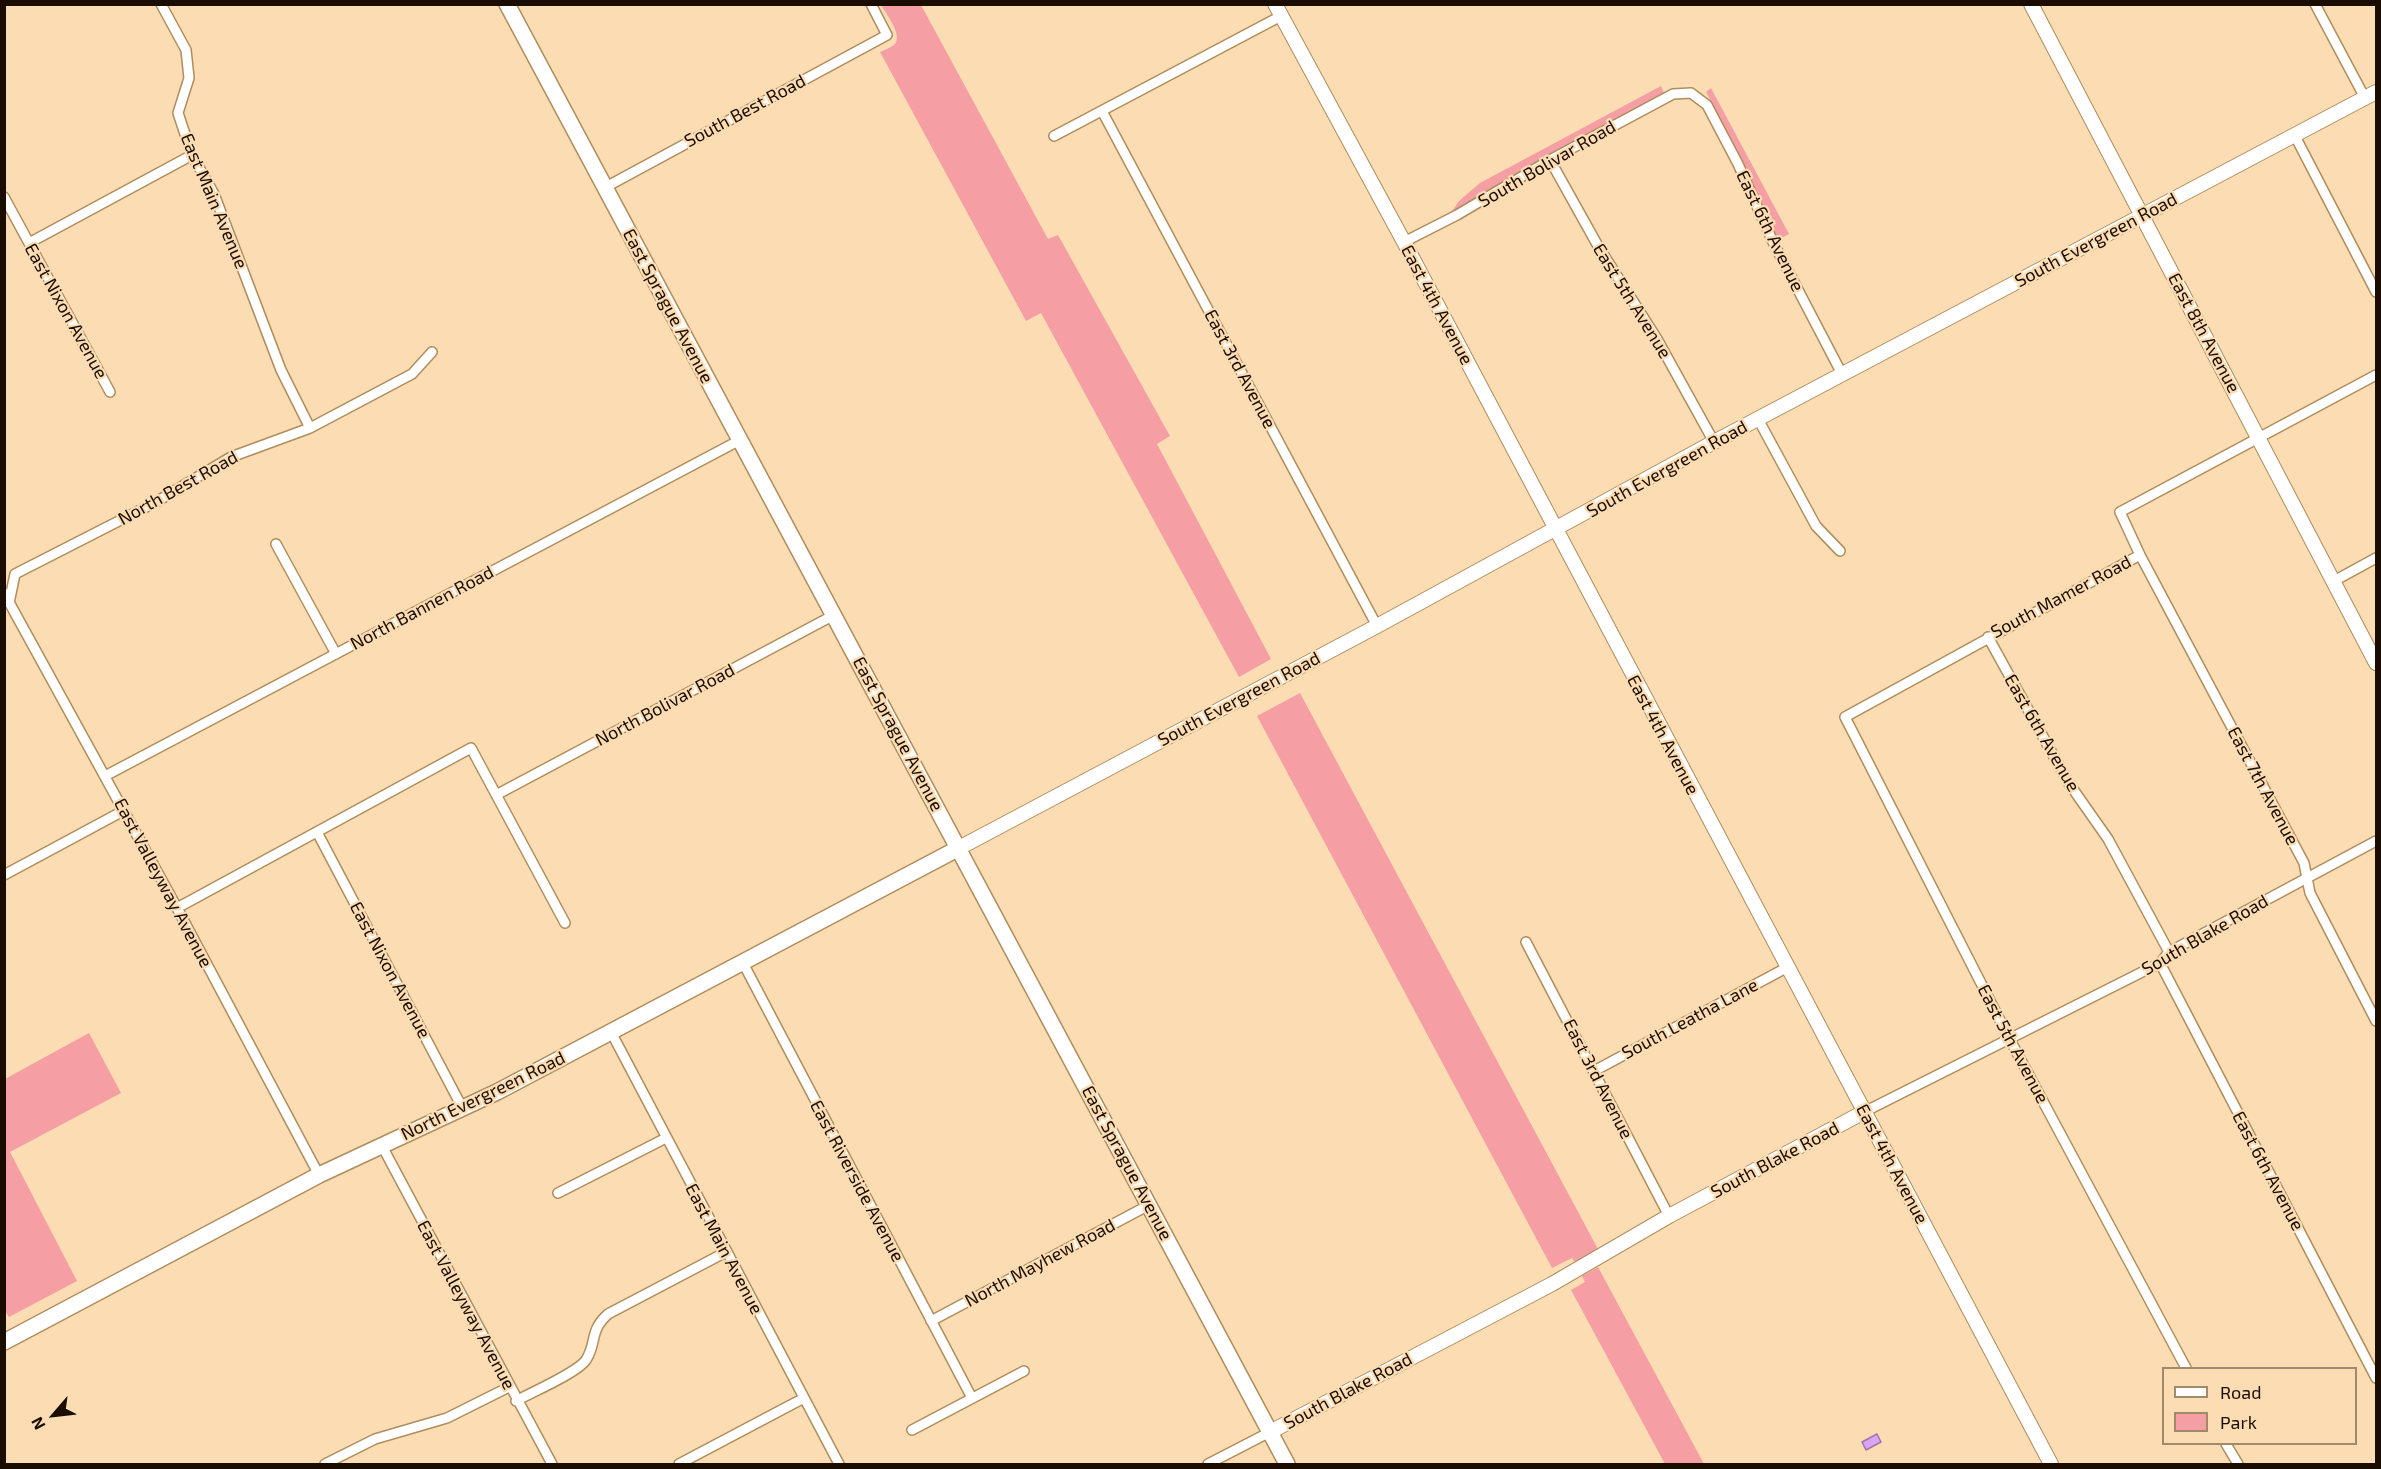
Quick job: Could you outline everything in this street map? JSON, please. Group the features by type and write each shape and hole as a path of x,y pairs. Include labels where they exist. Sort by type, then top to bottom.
{"main road":[{"name":"East Sprague Avenue","path":"507,4 1287,1464"},
{"name":"North Evergreen Road","path":"4,1342 319,1175 463,1109 959,848"}],"street":[{"name":"East Main Avenue","path":"161,4 186,50 189,78 178,113 192,154 214,194 281,370 310,428"},
{"name":"South Best Road","path":"604,188 887,35 871,4"},
{"name":"East 8th Avenue","path":"2031,4 2376,663"},
{"path":"2315,4 2371,95"},
{"path":"1054,136 1278,10"},
{"name":"East 4th Avenue","path":"1278,10 1404,242 1786,968 2051,1464"},
{"name":"South Bolivar Road","path":"1404,242 1457,215 1550,160 1673,94 1691,93"},
{"name":"East 6th Avenue","path":"1691,93 1707,105 1738,164 1773,242 1842,374"},
{"name":"South Evergreen Road","path":"959,848 1377,626 1714,442 2371,95"},
{"name":"East 3rd Avenue","path":"1102,111 1377,626"},
{"path":"2295,136 2376,292"},
{"path":"29,243 192,154"},
{"name":"East 5th Avenue","path":"1550,160 1598,246 1657,339 1714,442"},
{"name":"East Nixon Avenue","path":"4,197 111,392"},
{"name":"North Best Road","path":"7,604 15,574 156,502 231,457 310,428 412,374 432,352"},
{"name":"South Mamer Road","path":"1845,717 2140,555 2120,512 2376,375"},
{"path":"1758,419 1816,526 1840,551"},
{"name":"North Bannen Road","path":"105,776 740,440"},
{"path":"276,544 336,654"},
{"name":"East 7th Avenue","path":"2140,555 2304,863 2310,894 2376,1021"},
{"path":"2334,581 2376,558"},
{"name":"East Valleyway Avenue","path":"4,592 7,604 105,776 319,1175"},
{"name":"North Bolivar Road","path":"496,795 834,615"},
{"name":"East 6th Avenue","path":"1988,637 2068,782 2108,838 2169,952"},
{"name":"East 5th Avenue","path":"1845,717 2009,1038 2185,1367"},
{"path":"177,908 471,748 565,923"},
{"path":"4,874 123,810"},
{"name":"East Nixon Avenue","path":"317,832 463,1109"},
{"name":"South Blake Road","path":"1270,1432 1558,1281 1669,1216 1864,1112 2160,963 2169,952 2376,841"},
{"name":"East 3rd Avenue","path":"1526,942 1669,1216"},
{"name":"East Riverside Avenue","path":"743,963 972,1398"},
{"name":"East 6th Avenue","path":"2160,963 2376,1378"},
{"name":"South Leatha Lane","path":"1594,1071 1786,968"},
{"name":"East Main Avenue","path":"611,1032 839,1464"},
{"path":"558,1193 666,1138"},
{"name":"East Valleyway Avenue","path":"382,1146 516,1401 552,1464"},
{"name":"North Mayhew Road","path":"932,1321 1149,1205"},
{"path":"516,1401 578,1367 586,1360 594,1331 608,1314 726,1252"},
{"path":"912,1430 1024,1371"},
{"path":"325,1464 383,1436 447,1418 509,1387"},
{"path":"679,1464 804,1398"},
{"path":"1208,1464 1270,1432"},
{"path":"2227,1445 2238,1464"}],"green space":[{"path":"881,5 921,5 1048,239 1058,235 1170,436 1157,444 1271,659 1239,677 1041,313 1026,321 880,52 897,41 896,31"},
{"path":"1661,86 1664,93 1526,167 1451,213 1459,201 1480,183"},
{"path":"1711,88 1789,234 1778,240 1738,152 1706,92"},
{"path":"1300,693 1599,1251 1576,1264 1572,1258 1552,1268 1257,716"},
{"path":"89,1033 121,1093 10,1152 77,1281 9,1317 4,1310 5,1079"},
{"path":"1598,1267 1704,1464 1665,1464 1571,1290 1585,1282 1582,1276"}],"shaded area":[{"path":"1877,1434 1881,1442 1866,1450 1862,1442"}]}
